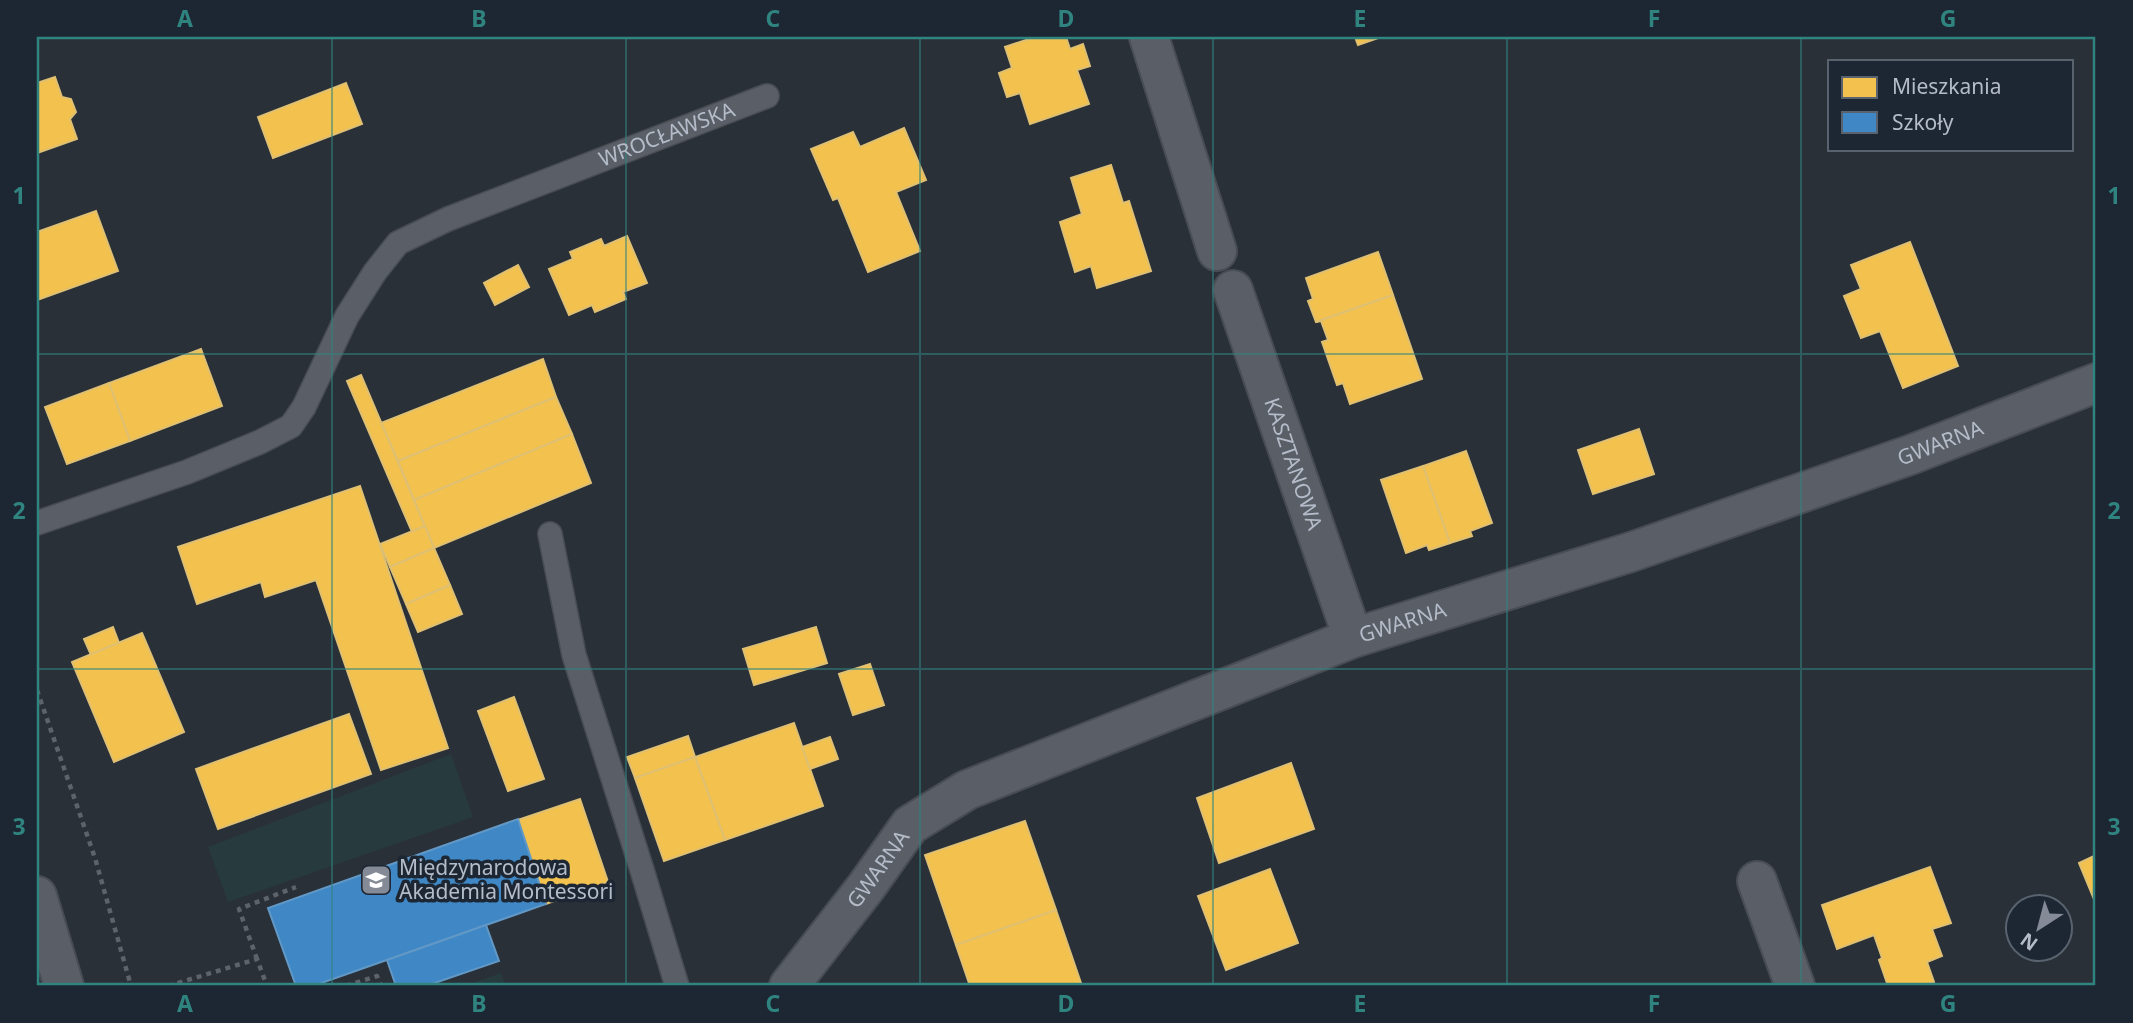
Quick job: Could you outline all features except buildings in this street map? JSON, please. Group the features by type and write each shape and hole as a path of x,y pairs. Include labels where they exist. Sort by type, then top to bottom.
{"street":[{"path":"1149,37 1217,251"},
{"name":"KASZTANOWA","path":"1233,290 1353,638"},
{"name":"GWARNA","path":"789,986 910,825 967,790 1353,638 1644,547 1910,455 2096,383"},
{"path":"1757,881 1795,986"},
{"path":"37,897 64,986"}],"lane":[{"name":"WROCŁAWSKA","path":"37,523 187,472 291,426 304,407 347,316 375,272 398,243 448,219 767,96"},
{"path":"550,534 574,654 677,986"}],"path":[{"path":"37,690 95,858 131,986"},
{"path":"267,986 239,909 296,887"},
{"path":"168,986 257,959"},
{"path":"346,986 377,976 381,986"}],"green space":[{"path":"451,754 473,817 228,902 208,847"},
{"path":"501,973 506,986 464,986"}],"place":[{"name":"Międzynarodowa Akademia Montessori","path":"376,880"}]}
